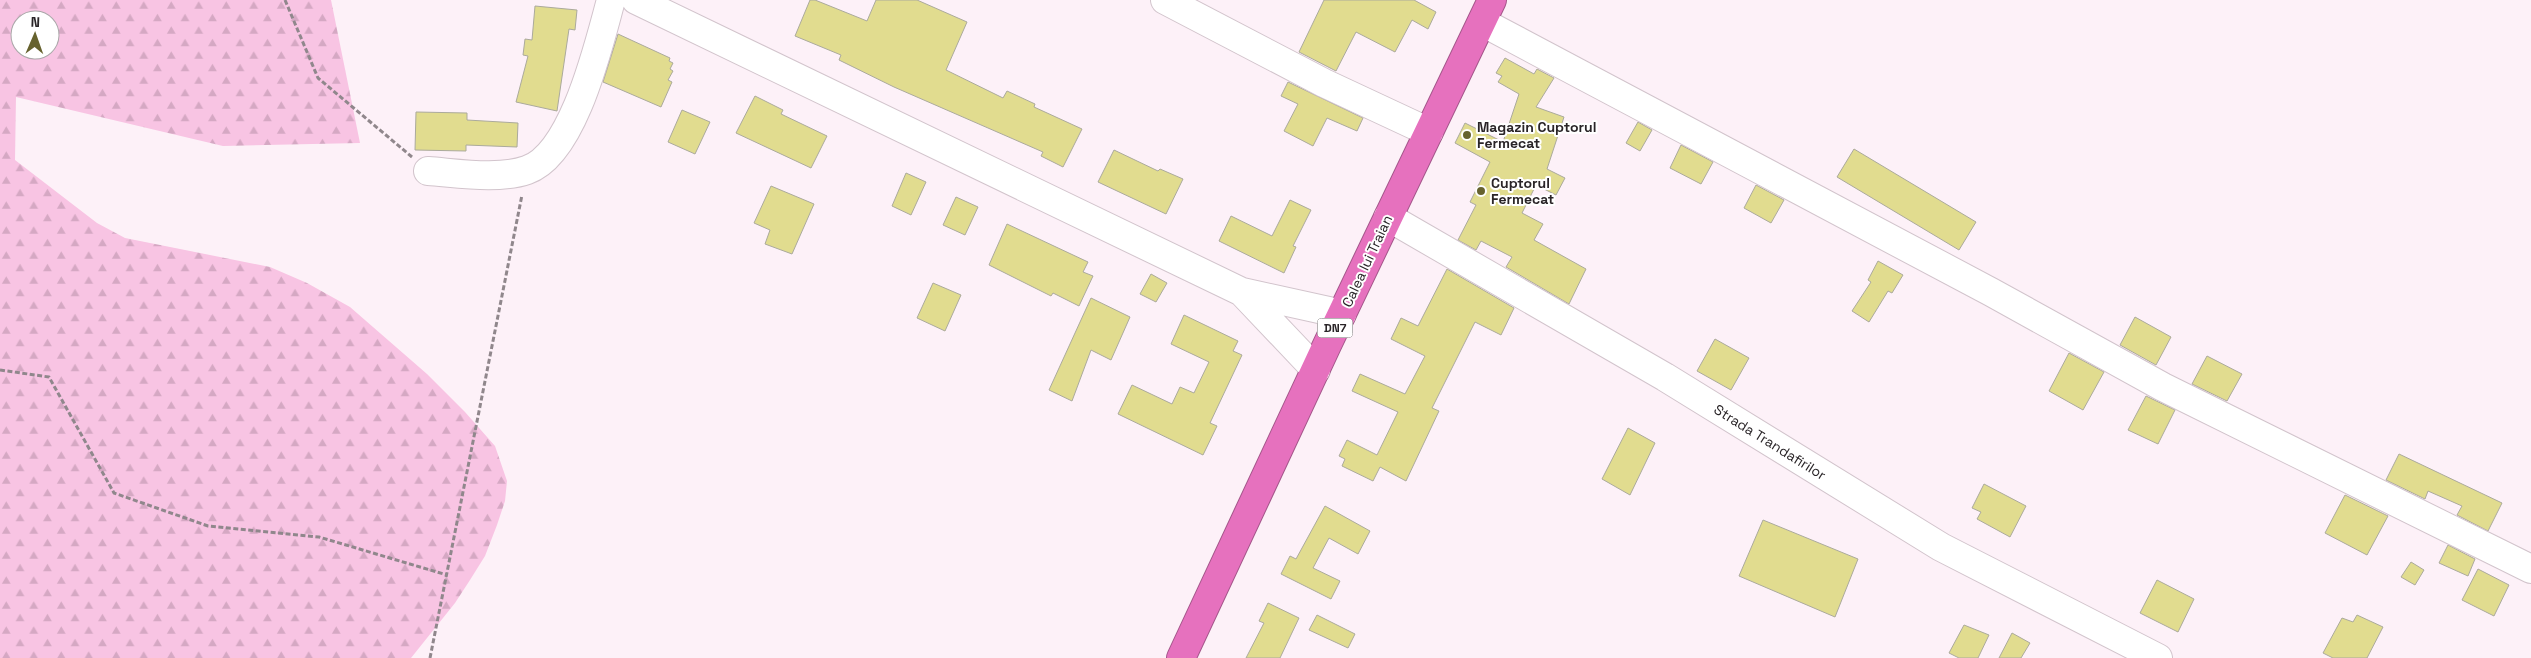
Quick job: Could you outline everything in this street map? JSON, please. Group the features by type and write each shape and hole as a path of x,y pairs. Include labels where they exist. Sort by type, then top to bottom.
{"highway":[{"name":"Calea lui Traian","path":"1182,658 1342,314 1487,11"}],"street":[{"path":"428,170 494,175 527,170 549,155 568,127 584,91 612,0"},
{"path":"636,0 1242,292 1342,314"},
{"path":"1165,0 1307,75 1429,132"},
{"path":"1487,11 2163,387 2531,569"},
{"name":"Strada Trandafirilor","path":"1388,217 1665,377 1941,548 2158,658"},
{"path":"1242,292 1316,370"}],"path":[{"path":"285,0 318,78 428,170"},
{"path":"430,658 527,170"},
{"path":"0,370 49,377 114,493 208,526 319,537 447,575"}],"green space":[{"path":"0,0 331,0 360,143 223,146 16,97 15,160 97,223 125,238 270,267 307,283 350,307 427,374 465,412 495,446 507,481 505,501 485,556 455,603 411,658 0,658"}],"building":[{"path":"810,0 815,0 867,21 876,0 917,0 967,22 946,70 1003,98 1007,91 1035,104 1034,107 1082,129 1063,167 1041,156 1043,152 894,87 839,60 841,55 795,36"},
{"path":"1324,0 1414,0 1436,12 1428,29 1412,20 1395,52 1356,32 1336,71 1299,52"},
{"path":"535,6 577,10 575,30 569,29 557,111 516,102 528,56 523,55 525,39 532,40"},
{"path":"618,34 670,58 669,61 673,63 670,69 673,71 668,80 672,82 661,107 603,82"},
{"path":"1505,58 1534,74 1537,69 1554,78 1536,107 1564,117 1547,169 1565,178 1556,195 1536,185 1522,213 1543,224 1534,240 1586,269 1569,304 1506,267 1512,257 1481,241 1476,250 1458,240 1476,205 1470,202 1490,162 1455,143 1465,123 1503,142 1519,94 1498,82 1502,76 1496,73"},
{"path":"1288,82 1363,118 1357,131 1327,118 1313,146 1284,131 1298,104 1281,96"},
{"path":"755,96 783,110 781,114 827,136 811,168 736,133"},
{"path":"682,110 710,122 695,154 668,142"},
{"path":"416,112 467,113 467,120 518,123 517,147 466,145 466,151 415,150"},
{"path":"1638,122 1652,130 1640,151 1626,143"},
{"path":"1681,145 1713,162 1701,184 1670,168"},
{"path":"1854,149 1976,222 1959,250 1837,177"},
{"path":"1114,150 1158,171 1160,169 1183,179 1166,214 1098,182"},
{"path":"906,173 926,182 911,215 892,206"},
{"path":"1756,185 1784,200 1771,223 1744,208"},
{"path":"771,186 814,204 792,254 765,244 770,230 754,223"},
{"path":"956,197 978,207 965,235 943,225"},
{"path":"1290,200 1311,210 1293,246 1296,247 1284,273 1219,241 1231,216 1272,236"},
{"path":"1007,224 1088,262 1083,272 1093,276 1079,306 1053,293 1051,296 989,265"},
{"path":"1878,261 1903,275 1892,293 1888,291 1869,322 1852,311 1871,282 1868,280"},
{"path":"1447,269 1514,308 1501,335 1475,322 1432,408 1439,411 1406,481 1380,467 1373,481 1342,466 1345,459 1339,456 1347,440 1377,455 1398,412 1352,391 1360,374 1405,394 1425,356 1391,339 1401,318 1418,326"},
{"path":"1151,274 1167,283 1156,302 1140,294"},
{"path":"933,283 961,295 945,331 917,318"},
{"path":"1091,298 1130,317 1111,360 1091,350 1072,401 1049,390"},
{"path":"1184,315 1238,341 1233,351 1242,355 1210,423 1217,426 1203,455 1118,414 1132,385 1172,404 1180,387 1194,393 1209,362 1171,344"},
{"path":"2135,317 2171,337 2156,365 2120,345"},
{"path":"1715,339 1749,358 1731,390 1697,371"},
{"path":"2069,353 2104,372 2083,410 2049,391"},
{"path":"2207,356 2242,374 2227,401 2192,384"},
{"path":"2146,396 2175,410 2158,444 2128,430"},
{"path":"1628,428 1655,443 1630,495 1602,479"},
{"path":"2399,454 2502,503 2488,531 2457,515 2462,506 2428,491 2425,499 2386,480"},
{"path":"1984,484 2026,506 2010,537 1977,519 1981,512 1972,508"},
{"path":"2345,495 2388,516 2367,555 2325,533"},
{"path":"1325,506 1370,531 1358,554 1329,538 1313,568 1340,581 1331,599 1281,574 1290,556 1296,559"},
{"path":"1763,520 1858,559 1835,617 1739,576"},
{"path":"2448,545 2475,559 2468,576 2439,563"},
{"path":"2411,562 2424,570 2415,585 2401,577"},
{"path":"2478,569 2509,585 2494,616 2462,600"},
{"path":"2157,580 2194,599 2178,632 2140,613"},
{"path":"1268,603 1299,618 1280,658 1246,658 1264,623 1259,621"},
{"path":"1317,615 1355,634 1348,648 1309,630"},
{"path":"2357,615 2383,627 2367,658 2333,658 2323,653 2342,618 2353,622"},
{"path":"1964,625 1989,635 1978,658 1959,658 1949,653"},
{"path":"2012,633 2030,643 2021,658 1999,658"}],"place":[{"name":"Magazin Cuptorul Fermecat","path":"1467,135"},
{"name":"Cuptorul Fermecat","path":"1481,191"}]}
